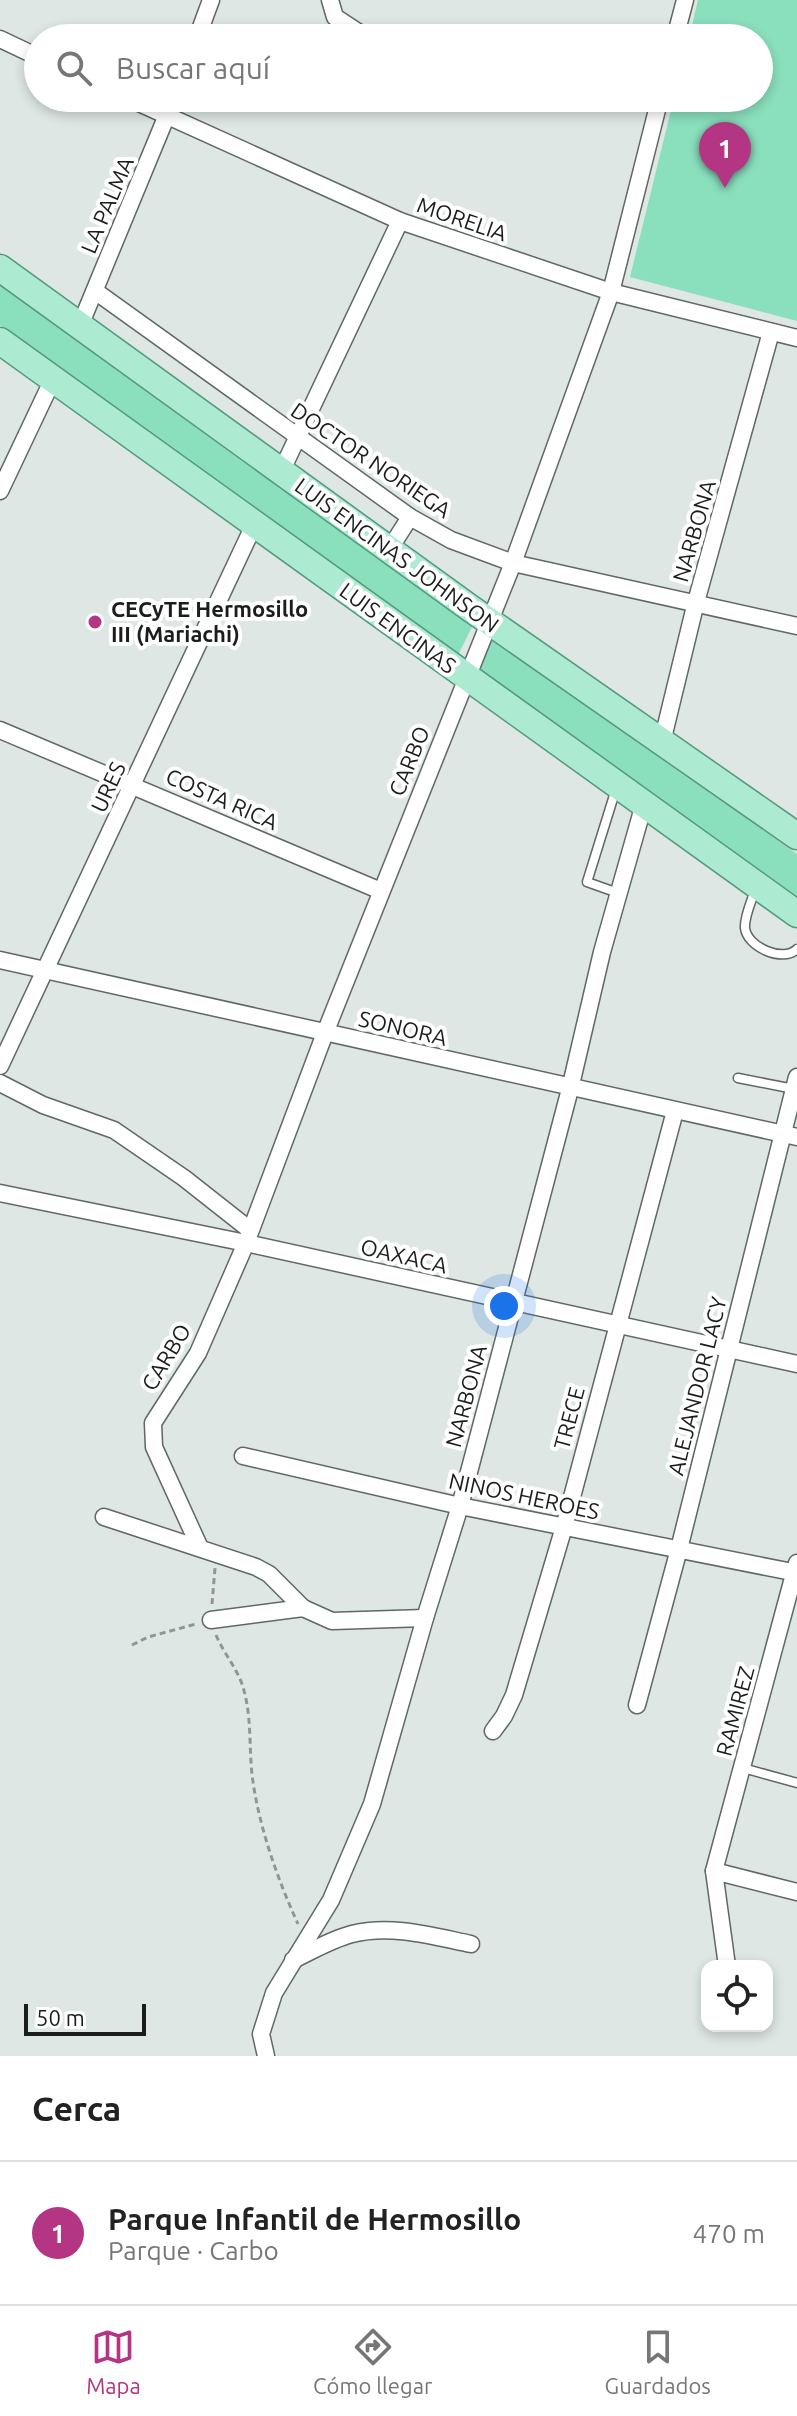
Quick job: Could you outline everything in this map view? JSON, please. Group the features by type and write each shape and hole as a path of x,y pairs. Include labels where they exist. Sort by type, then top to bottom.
{"main road":[{"name":"LUIS ENCINAS JOHNSON","path":"0,268 489,622 797,836"},
{"name":"LUIS ENCINAS","path":"0,341 797,914"}],"street":[{"path":"330,0 335,17 346,24"},
{"path":"679,24 685,0"},
{"path":"200,24 205,3"},
{"path":"0,39 24,50"},
{"name":"MORELIA","path":"159,112 400,221 611,292 797,338"},
{"name":"LA PALMA","path":"79,328 169,112"},
{"name":"CARBO","path":"208,1550 154,1447 153,1423 198,1353 248,1236 325,1033 513,563 611,292 656,112"},
{"path":"281,472 400,221"},
{"name":"DOCTOR NORIEGA","path":"95,291 410,517 451,540 513,563 797,626"},
{"name":"NARBONA","path":"662,742 696,602 771,332"},
{"path":"0,491 53,379"},
{"path":"389,550 410,517"},
{"name":"URES","path":"0,1066 254,525"},
{"name":"COSTA RICA","path":"0,730 381,891"},
{"name":"NARBONA","path":"266,2056 261,2034 274,1993 331,1900 372,1804 460,1506 570,1089 618,893 644,804"},
{"name":"SONORA","path":"0,960 790,1136"},
{"path":"0,1083 43,1105 114,1130 184,1178 248,1236"},
{"name":"ALEJANDOR LACY","path":"637,1705 728,1349 790,1136 796,1083"},
{"name":"TRECE","path":"493,1731 514,1695 564,1527 675,1111"},
{"name":"OAXACA","path":"0,1193 248,1236 513,1303 797,1364"},
{"name":"NINOS HEROES","path":"243,1456 460,1506 796,1569"},
{"path":"104,1517 208,1550 269,1574 303,1608 332,1621 425,1618"},
{"name":"RAMIREZ","path":"714,1871 796,1569"},
{"path":"211,1620 303,1608"},
{"path":"726,1960 714,1871 797,1892"},
{"path":"293,1960 350,1935 378,1930 416,1933 471,1944"}],"lane":[{"path":"617,785 587,882 618,893"},
{"path":"757,885 745,928 751,941 778,956 792,954 797,949"},
{"path":"738,1078 796,1083"},
{"path":"743,1768 797,1783"}],"path":[{"path":"208,1550 211,1620 220,1645 243,1685 251,1724 252,1779 256,1801 278,1874 305,1939"},
{"path":"132,1645 148,1637 211,1620"}],"green space":[{"path":"698,0 797,0 797,321 630,277 671,112 773,112 773,24 692,24"},
{"path":"0,280 475,621 458,655 0,325"},
{"path":"490,634 797,854 797,899 473,665"}],"place":[{"name":"Parque Infantil de Hermosillo","path":"725,188"},
{"name":"CECyTE Hermosillo III (Mariachi)","path":"95,622"}]}
